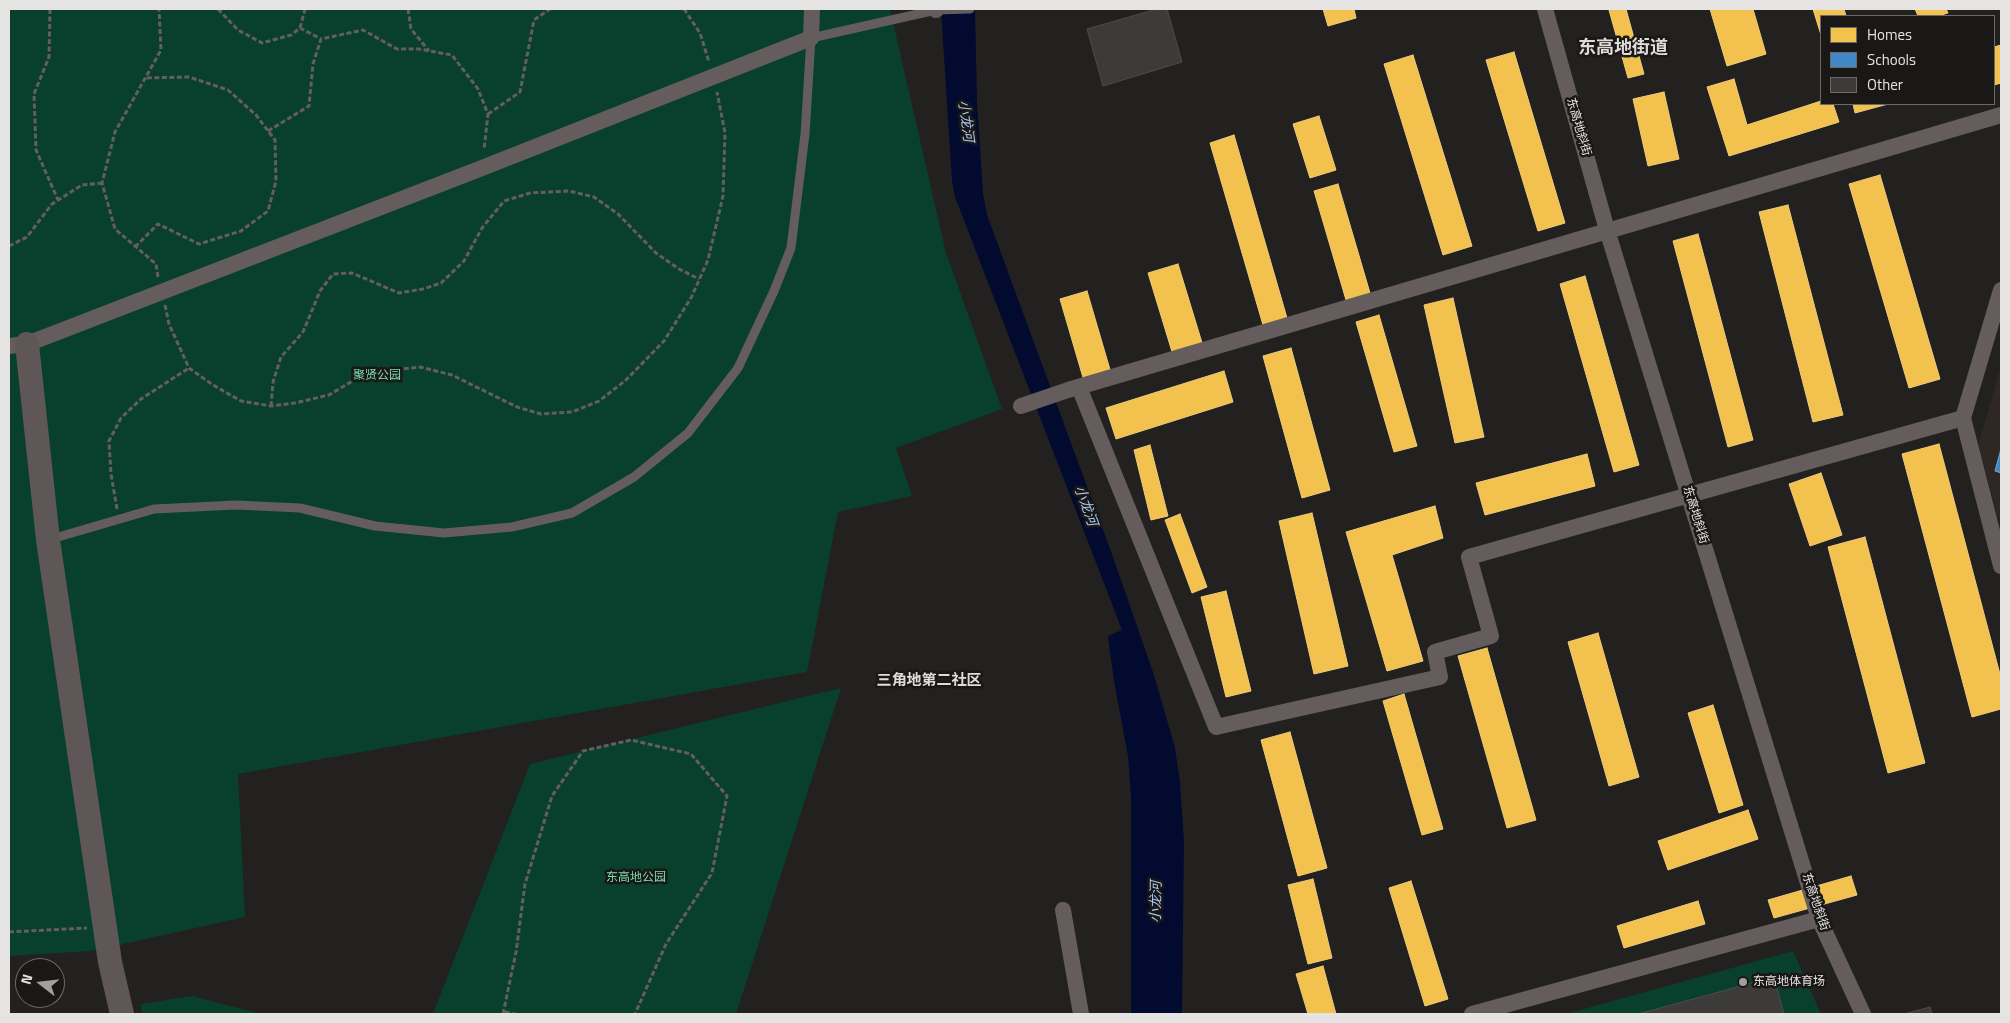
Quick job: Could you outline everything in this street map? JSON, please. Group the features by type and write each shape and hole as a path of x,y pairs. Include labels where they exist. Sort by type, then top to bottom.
{"street":[{"path":"122,1014 110,962 18,345 162,292 811,38 812,9"},
{"name":"东高地斜街","path":"1545,9 1607,230 1819,919 1863,1014"},
{"path":"1021,406 1074,388 2001,115"},
{"path":"2001,290 1963,418 2001,566"},
{"path":"1074,388 1216,727 1440,676 1435,652 1491,636 1469,557 1963,418"},
{"path":"1063,910 1082,1014"},
{"path":"1472,1014 1819,919"}],"lane":[{"path":"48,540 154,509 236,505 300,508 375,526 444,533 512,527 572,513 634,477 688,433 738,368 774,291 791,248 805,134 811,38 936,10 969,9"}],"path":[{"path":"50,9 49,56 34,94 36,150 58,200"},
{"path":"159,9 161,50 115,132 102,183 114,229 156,264 169,324 189,368 241,401 271,406 294,404 329,395 366,373 420,367 452,375 516,407 541,414 572,412 599,401 626,380 664,341 691,298 708,260 723,196 725,132 714,76 700,33 684,9"},
{"path":"218,9 238,30 262,43 291,35 300,28 305,9"},
{"path":"408,9 411,29 429,51"},
{"path":"488,114 520,92 534,20 550,9"},
{"path":"300,28 321,39 363,30 397,49 419,49 452,55 478,89 488,114 482,168"},
{"path":"268,131 309,106 313,64 321,39"},
{"path":"136,247 158,224 199,244 242,230 268,211 276,181 275,140 256,115 228,90 189,77 145,78"},
{"path":"9,246 27,237 52,204 82,185 102,183"},
{"path":"271,406 273,382 281,357 303,332 320,291 333,274 352,273 400,293 423,289 441,283 464,261 482,228 504,201 530,193 569,191 594,198 618,214 656,253 679,269 699,279"},
{"path":"119,520 111,474 109,442 121,418 141,399 189,368"},
{"path":"515,1014 504,1013 516,952 524,884 552,796 583,751 631,740 691,754 727,796 712,872 666,944 635,1014"},
{"path":"9,932 105,927"}],"shaded area":[{"path":"2001,366 2001,518 1998,517 1978,446"}],"green space":[{"name":"聚贤公园","path":"9,9 890,9 946,253 1002,409 896,448 912,496 838,512 807,672 238,774 245,917 91,951 9,956"},
{"name":"东高地公园","path":"841,688 736,1014 433,1014 530,764"},
{"name":"东高地体育场","path":"1793,951 1821,1014 1566,1014"},
{"path":"192,996 261,1014 143,1014 140,1004"}],"water":[{"name":"小龙河","path":"941,9 975,9 977,102 983,193 987,215 1113,557 1154,675 1175,748 1180,783 1184,840 1182,1014 1131,1014 1131,796 1128,756 1108,636 1122,630 955,197 952,181"}],"building: Homes":[{"path":"1323,9 1354,9 1356,18 1328,26"},
{"path":"1626,9 1644,74 1628,78 1609,10"},
{"path":"1710,9 1753,9 1766,54 1727,66"},
{"path":"1813,9 1844,9 1846,15 1820,15 1820,32"},
{"path":"1915,9 1946,9 1948,13 1941,15 1918,15"},
{"path":"2001,45 2001,83 1995,85 1995,47"},
{"path":"1514,52 1565,223 1538,231 1486,60"},
{"path":"1413,55 1472,246 1443,255 1384,64"},
{"path":"1734,79 1747,125 1820,101 1820,105 1833,105 1839,122 1729,156 1707,87"},
{"path":"1664,92 1679,159 1648,166 1633,99"},
{"path":"1853,105 1884,105 1855,113"},
{"path":"1319,116 1336,170 1310,178 1293,124"},
{"path":"1234,135 1287,318 1263,325 1210,143"},
{"path":"1880,175 1940,379 1909,388 1849,184"},
{"path":"1338,184 1370,293 1346,300 1314,191"},
{"path":"1788,205 1843,415 1813,422 1759,212"},
{"path":"1698,234 1753,440 1728,447 1673,241"},
{"path":"1178,264 1203,346 1173,355 1148,273"},
{"path":"1585,276 1639,465 1614,472 1560,284"},
{"path":"1087,291 1111,373 1084,381 1060,299"},
{"path":"1453,298 1484,437 1455,443 1424,305"},
{"path":"1379,315 1417,446 1394,452 1356,322"},
{"path":"1291,348 1330,490 1302,498 1263,356"},
{"path":"1224,371 1233,402 1116,439 1106,408"},
{"path":"1939,444 2001,678 2001,709 1972,717 1902,454"},
{"path":"1150,445 1168,516 1151,520 1134,450"},
{"path":"1587,454 1595,486 1485,515 1476,483"},
{"path":"1821,473 1842,535 1810,546 1789,484"},
{"path":"1435,506 1443,538 1392,555 1423,661 1387,671 1346,532"},
{"path":"1312,513 1348,666 1314,674 1279,521"},
{"path":"1180,514 1207,587 1192,593 1165,520"},
{"path":"1865,537 1925,763 1888,773 1828,547"},
{"path":"1226,591 1251,691 1226,697 1201,597"},
{"path":"1598,633 1639,777 1609,786 1568,642"},
{"path":"1487,648 1536,820 1507,828 1458,656"},
{"path":"1404,694 1443,829 1422,835 1383,701"},
{"path":"1713,705 1743,805 1719,813 1688,713"},
{"path":"1290,732 1327,868 1298,876 1261,740"},
{"path":"1748,810 1758,839 1668,870 1658,841"},
{"path":"1851,876 1857,895 1774,918 1768,900"},
{"path":"1313,879 1332,958 1308,964 1288,885"},
{"path":"1411,881 1448,999 1425,1006 1389,888"},
{"path":"1698,901 1705,924 1624,948 1617,926"},
{"path":"1323,966 1336,1014 1308,1014 1296,974"}],"building: Schools":[{"path":"2001,449 2001,473 1995,471"}],"building: Other":[{"path":"1157,9 1167,9 1182,62 1103,86 1087,29"},
{"path":"1774,977 1784,1014 1638,1014"},
{"path":"1930,1007 1932,1014 1904,1014"}],"place":[{"name":"东高地体育场","path":"1743,982"}],"district":[{"name":"东高地街道","path":"1623,49"},
{"name":"三角地第二社区","path":"929,681"}]}
